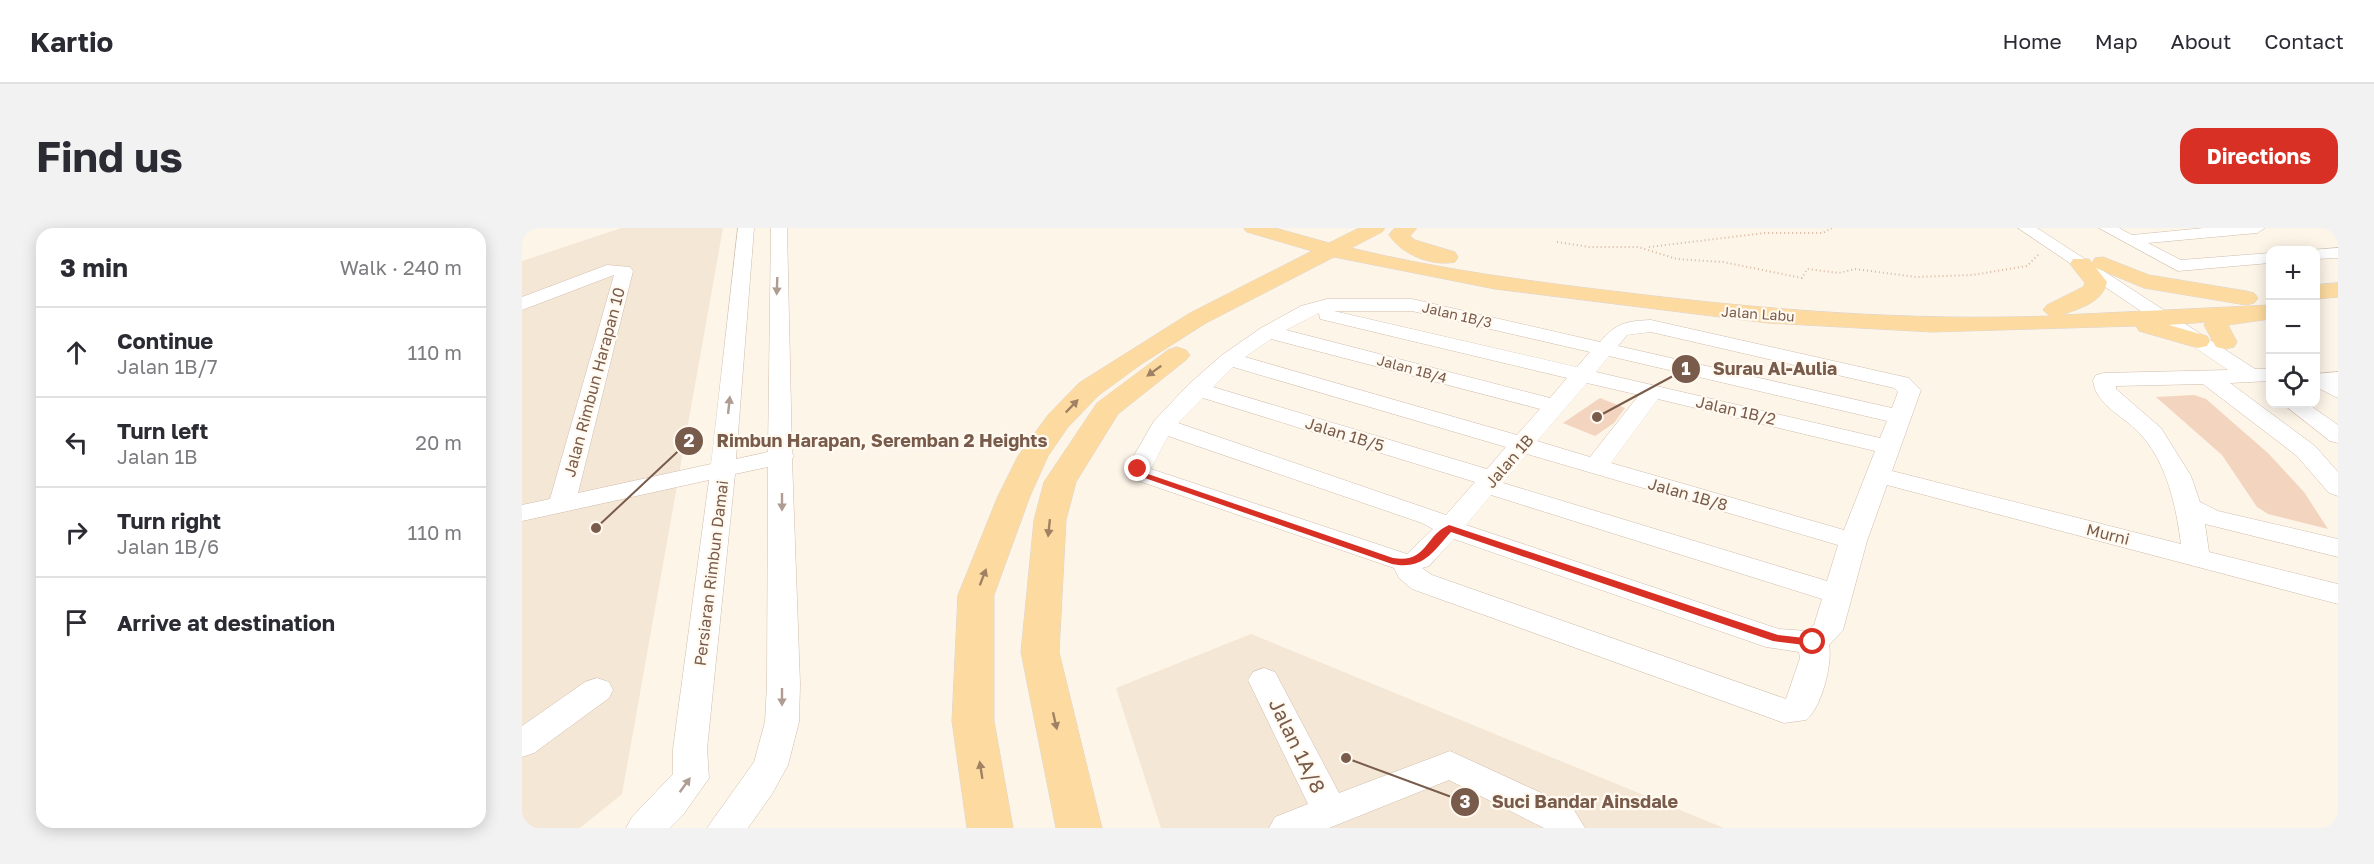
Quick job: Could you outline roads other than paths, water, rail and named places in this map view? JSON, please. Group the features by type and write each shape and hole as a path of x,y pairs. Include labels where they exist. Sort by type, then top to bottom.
{"main road":[{"path":"1229,312 1234,294 1290,264 1297,256 1291,245 1237,228"},
{"name":"Jalan Labu","path":"1254,228 1351,250 1522,282 1697,309 1885,323 1998,324 2081,321 2266,296"},
{"name":"Jalan Labu","path":"1286,228 1351,250"},
{"path":"990,828 973,721 976,595 1014,496 1033,456 1058,421 1089,389 1131,360 1396,228"},
{"path":"1407,228 1399,235 1402,242 1416,249 1494,264 1522,282"},
{"path":"1351,250 1359,267 1379,267 1475,284 1522,282"},
{"path":"2092,264 2144,281 2246,298"},
{"path":"2055,310 2089,296 2095,289 2096,282 2092,264"},
{"name":"Jalan Labu","path":"1522,282 1690,300 1813,309 1941,312 2055,310 2266,312"},
{"path":"1079,828 1040,652 1050,520 1060,482 1107,409 1142,380 1206,334 1229,312 1310,287"},
{"path":"2320,292 2338,290"},
{"path":"2320,308 2338,307"},
{"path":"2225,342 2217,331 2216,325 2220,320 2266,313"},
{"path":"2081,321 2153,326 2198,341"}],"street":[{"name":"Persiaran Rimbun Damai","path":"645,828 670,804 691,778 690,749 723,468 746,228"},
{"path":"726,828 739,813 774,756 782,714 782,456 777,319 779,228"},
{"path":"2026,228 2092,264"},
{"path":"2045,228 2092,264 2163,311 2225,342 2266,380"},
{"path":"2107,228 2178,266 2266,258"},
{"path":"2129,240 2257,228"},
{"path":"2233,229 2270,246"},
{"path":"2320,254 2338,252"},
{"name":"Jalan Rimbun Harapan 10","path":"522,304 613,269 624,271 562,504"},
{"name":"Jalan 1B/3","path":"1406,563 1142,474 1138,469 1139,464 1162,426 1229,359 1268,332 1308,310 1327,305 1412,305 1900,417"},
{"name":"Jalan 1B/2","path":"1308,310 1566,372 1653,390 1884,460"},
{"path":"2163,311 2198,341 2266,380"},
{"name":"Jalan 1B","path":"1406,563 1419,560 1522,446 1620,331 1633,327 1651,326 1883,377 1901,383 1910,390 1900,417"},
{"name":"Jalan 1B/4","path":"1268,332 1556,406"},
{"name":"Jalan 1B/8","path":"1229,359 1853,541"},
{"path":"2195,548 2189,507 2178,476 2153,433 2105,391 2104,380 2208,377 2266,380"},
{"path":"2208,377 2306,451 2338,488"},
{"name":"Jalan 1B/5","path":"1197,389 1838,594"},
{"path":"1595,467 1653,390"},
{"path":"2323,398 2338,436"},
{"path":"1162,426 1431,517 1449,528 1777,639 1813,642 1828,630 1853,541 1900,417"},
{"path":"522,513 782,456"},
{"name":"Murni","path":"1884,460 2008,500 2195,548 2338,576"},
{"path":"2189,507 2209,517 2338,548"},
{"name":"Murni","path":"2195,548 2338,594"},
{"path":"1406,563 1409,572 1422,582 1784,711 1794,711 1800,706 1816,658 1813,642"},
{"name":"Jalan 1A/8","path":"1264,680 1330,812"},
{"path":"522,744 597,690"},
{"path":"1288,828 1450,765 1559,818 1566,828"}],"place":[{"name":"Surau Al-Aulia","path":"1597,417"},
{"name":"Rimbun Harapan, Seremban 2 Heights","path":"596,528"},
{"name":"Suci Bandar Ainsdale","path":"1346,758"}]}
